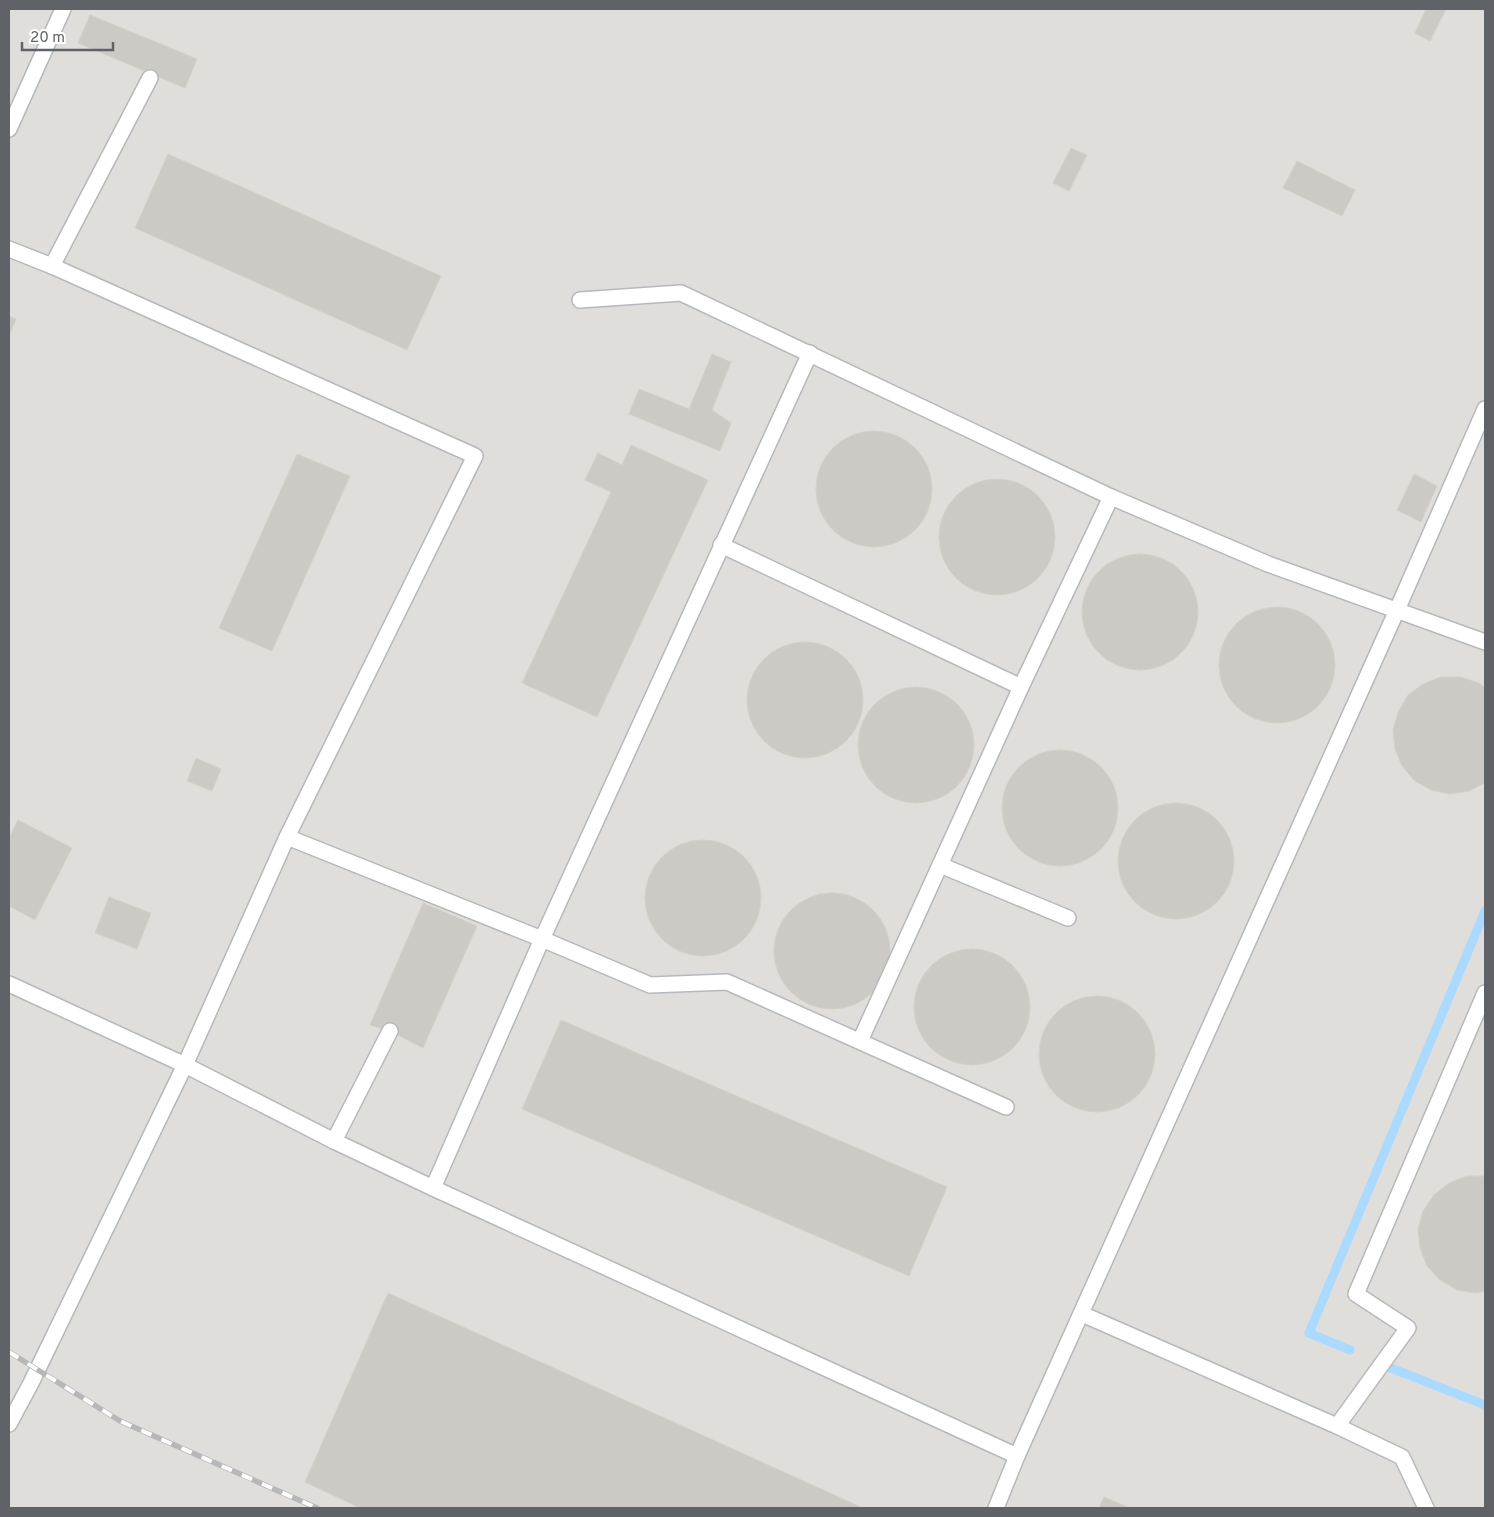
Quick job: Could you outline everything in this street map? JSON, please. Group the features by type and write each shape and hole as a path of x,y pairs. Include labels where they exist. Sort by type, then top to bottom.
{"lane":[{"path":"9,128 64,9"},
{"path":"52,266 150,78"},
{"path":"9,249 52,266 474,456 287,837 185,1065 31,1383 9,1424"},
{"path":"580,300 681,292 1112,497 1268,564 1485,642"},
{"path":"433,1188 542,939 810,353"},
{"path":"996,1508 1017,1456 1397,610 1485,409"},
{"path":"860,1041 1021,687 1112,497"},
{"path":"721,545 1021,687"},
{"path":"287,837 542,939 650,985 727,982 1006,1107"},
{"path":"940,865 1068,918"},
{"path":"9,984 185,1065 334,1141 433,1188 1017,1456"},
{"path":"1337,1426 1408,1328 1356,1294 1485,993"},
{"path":"334,1141 390,1030"},
{"path":"1082,1314 1402,1456 1426,1508"}],"shaded area":[{"path":"9,9 1485,9 1485,1508 9,1508"}],"building":[{"path":"1426,9 1446,9 1430,41 1415,33"},
{"path":"90,15 197,59 185,88 78,43"},
{"path":"1071,148 1087,155 1069,191 1053,183"},
{"path":"168,154 441,276 407,350 135,228"},
{"path":"1297,161 1355,190 1342,216 1283,188"},
{"path":"9,316 16,319 9,336"},
{"path":"712,354 731,362 712,410 731,423 720,451 629,414 639,389 689,409"},
{"path":"874,431 896,435 915,448 928,467 932,489 928,511 915,530 896,543 874,547 852,543 833,530 820,511 816,489 820,467 833,448 852,435"},
{"path":"631,445 708,480 597,717 522,683 611,492 585,480 598,453 622,465"},
{"path":"297,454 350,476 272,651 219,628"},
{"path":"1414,474 1437,486 1421,522 1397,510"},
{"path":"997,479 1019,483 1038,496 1051,515 1055,537 1051,559 1038,578 1019,591 997,595 975,591 956,578 943,559 939,537 943,515 956,496 975,483"},
{"path":"1140,554 1162,558 1181,571 1194,590 1198,612 1194,634 1181,653 1162,666 1140,670 1118,666 1099,653 1086,634 1082,612 1086,590 1099,571 1118,558"},
{"path":"1277,607 1299,611 1318,624 1331,643 1335,665 1331,687 1318,706 1299,719 1277,723 1255,719 1236,706 1223,687 1219,665 1223,643 1236,624 1255,611"},
{"path":"805,642 827,646 846,659 859,678 863,700 859,722 846,741 827,754 805,758 783,754 764,741 751,722 747,700 751,678 764,659 783,646"},
{"path":"1441,677 1461,677 1479,683 1485,688 1485,783 1469,791 1450,794 1431,790 1415,781 1402,766 1395,749 1393,730 1398,712 1408,695 1423,684"},
{"path":"916,687 938,691 957,704 970,723 974,745 970,767 957,786 938,799 916,803 894,799 875,786 862,767 858,745 862,723 875,704 894,691"},
{"path":"1060,750 1082,754 1101,767 1114,786 1118,808 1114,830 1101,849 1082,862 1060,866 1038,862 1019,849 1006,830 1002,808 1006,786 1019,767 1038,754"},
{"path":"196,758 221,769 212,791 187,781"},
{"path":"1176,803 1198,807 1217,820 1230,839 1234,861 1230,883 1217,902 1198,915 1176,919 1154,915 1135,902 1122,883 1118,861 1122,839 1135,820 1154,807"},
{"path":"18,820 72,848 35,920 9,906 9,838"},
{"path":"703,840 725,844 744,857 757,876 761,898 757,920 744,939 725,952 703,956 681,952 662,939 649,920 645,898 649,876 662,857 681,844"},
{"path":"832,893 854,897 873,910 886,929 890,951 886,973 873,992 854,1005 832,1009 810,1005 791,992 778,973 774,951 778,929 791,910 810,897"},
{"path":"109,897 151,913 137,949 95,933"},
{"path":"423,903 477,926 423,1048 390,1031 370,1025"},
{"path":"972,949 994,953 1013,966 1026,985 1030,1007 1026,1029 1013,1048 994,1061 972,1065 950,1061 931,1048 918,1029 914,1007 918,985 931,966 950,953"},
{"path":"1097,996 1119,1000 1138,1013 1151,1032 1155,1054 1151,1076 1138,1095 1119,1108 1097,1112 1075,1108 1056,1095 1043,1076 1039,1054 1043,1032 1056,1013 1075,1000"},
{"path":"561,1020 947,1187 909,1276 522,1109"},
{"path":"1467,1176 1485,1176 1485,1291 1476,1293 1457,1290 1440,1280 1427,1266 1420,1248 1418,1229 1423,1211 1434,1195 1449,1183"},
{"path":"388,1293 861,1508 360,1508 305,1482"},
{"path":"1104,1497 1130,1508 1099,1508"}],"waterway":[{"path":"1350,1350 1309,1333 1485,911"},
{"path":"1391,1368 1485,1405"}],"railway":[{"path":"9,1352 120,1421 317,1508"}]}
